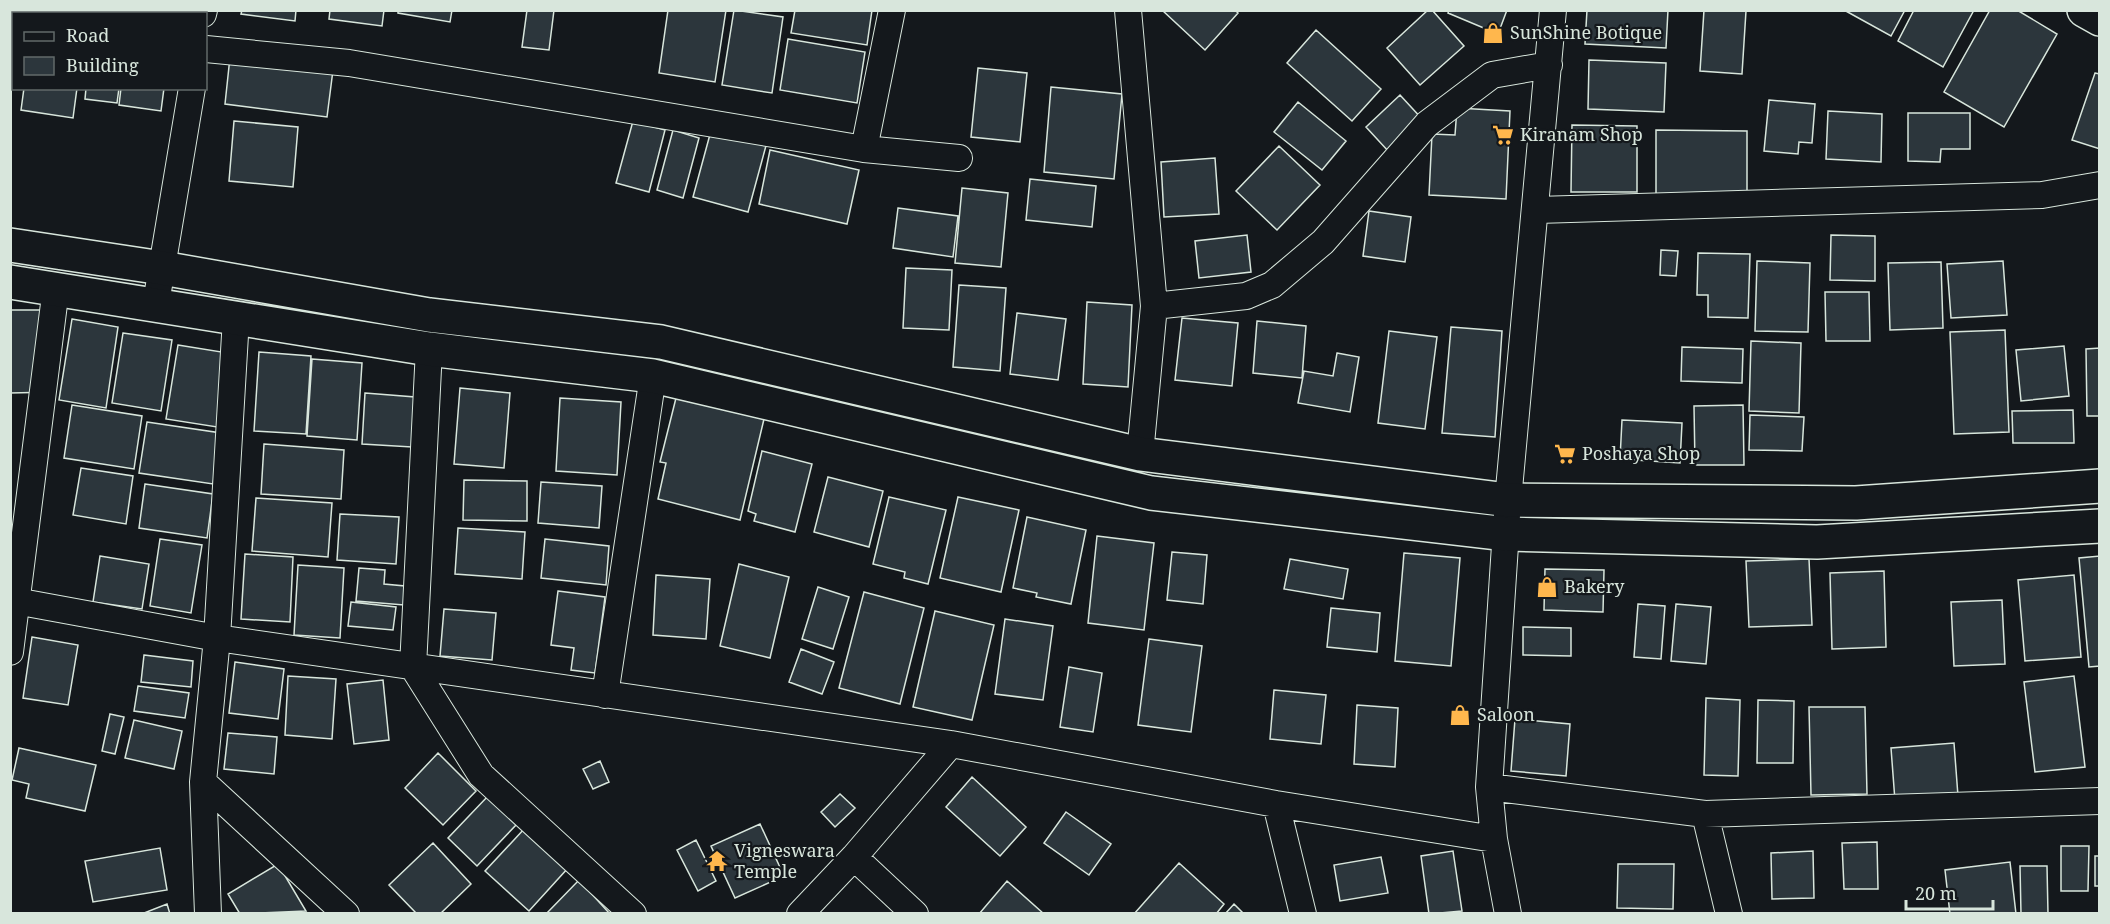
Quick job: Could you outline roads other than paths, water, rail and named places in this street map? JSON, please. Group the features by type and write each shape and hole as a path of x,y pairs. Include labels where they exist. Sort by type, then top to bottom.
{"street":[{"path":"864,149 892,10"},
{"path":"1128,10 1154,306 1140,454"},
{"path":"1508,914 1494,838 1489,787 1508,500 1537,210 1553,10"},
{"path":"2084,10 2100,19"},
{"path":"207,49 349,63 864,149 959,158"},
{"path":"1154,306 1246,296 1272,285 1323,242 1427,124 1492,75 1549,65"},
{"path":"156,303 192,90"},
{"path":"1537,210 2042,195 2100,185"},
{"path":"10,245 162,268 429,315 661,342 1140,454 1508,500 1856,503 2100,486"},
{"path":"10,282 156,303 429,349 653,376 1150,493 1507,534 1817,543 2100,526"},
{"path":"10,652 14,601 56,288"},
{"path":"208,914 203,782 217,638 236,318"},
{"path":"429,349 413,667 481,775 633,914"},
{"path":"605,695 653,376"},
{"path":"14,601 217,638 951,744 1276,804 1494,838"},
{"path":"800,914 854,857 951,744"},
{"path":"203,782 346,914"},
{"path":"1489,787 1705,814 2100,801"},
{"path":"1276,804 1303,914"},
{"path":"1705,814 1729,914"},
{"path":"854,857 915,914"}],"place":[{"name":"SunShine Botique","path":"1493,33"},
{"name":"Kiranam Shop","path":"1503,135"},
{"name":"Poshaya Shop","path":"1565,454"},
{"name":"Bakery","path":"1547,587"},
{"name":"Saloon","path":"1460,715"},
{"name":"Vigneswara Temple","path":"717,861"}]}
